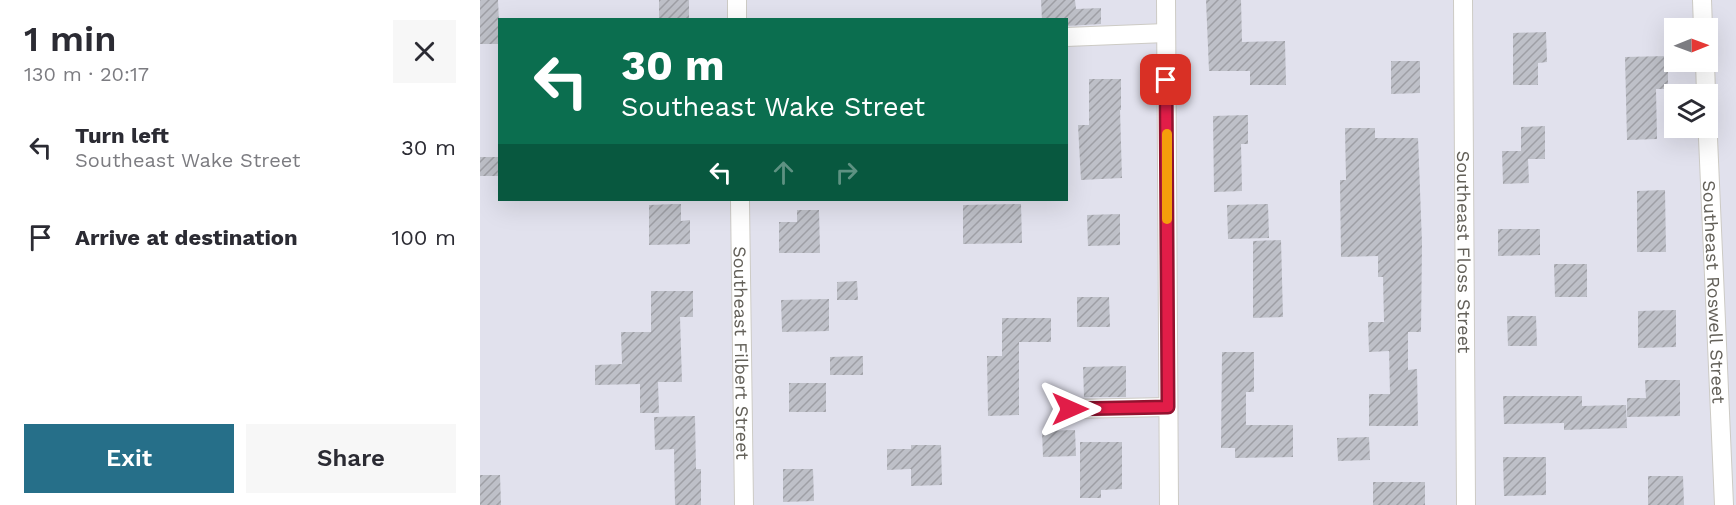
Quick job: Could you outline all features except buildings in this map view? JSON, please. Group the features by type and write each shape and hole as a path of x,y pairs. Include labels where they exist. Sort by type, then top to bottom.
{"street":[{"path":"737,0 737,18"},
{"path":"1166,0 1169,505"},
{"name":"Southeast Floss Street","path":"1463,0 1466,505"},
{"path":"1702,0 1703,18"},
{"path":"1068,37 1166,33"},
{"name":"Southeast Roswell Street","path":"1708,138 1724,505"},
{"name":"Southeast Filbert Street","path":"740,201 744,505"},
{"path":"1070,409 1168,407"}],"slow traffic":[{"path":"1167,134 1167,219"}],"route":[{"path":"1070,409 1168,407 1166,80"}]}
